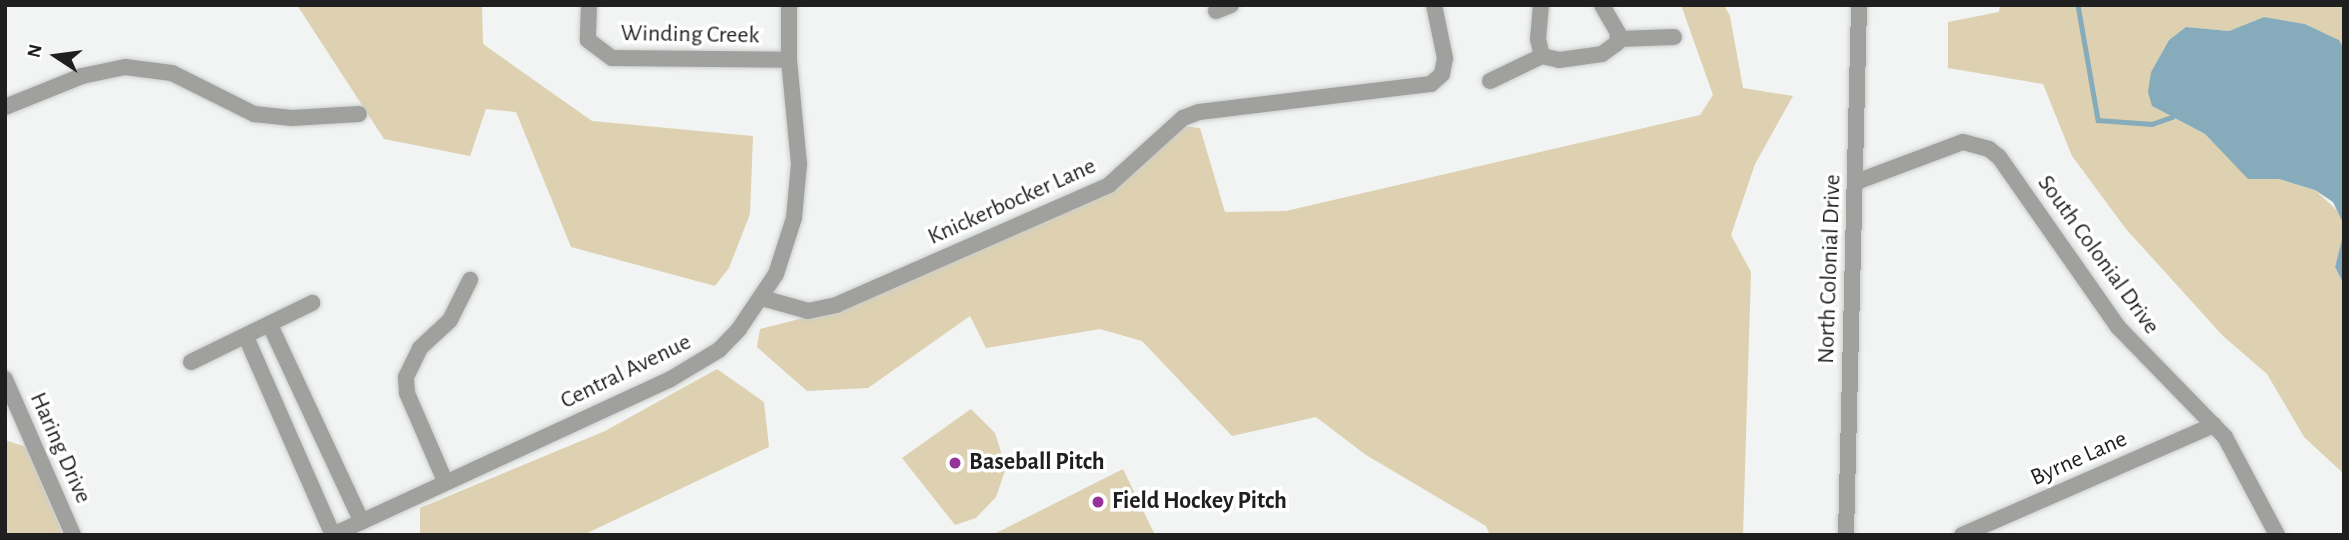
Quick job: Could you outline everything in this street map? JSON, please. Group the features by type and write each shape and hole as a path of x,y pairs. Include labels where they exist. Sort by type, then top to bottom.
{"street":[{"name":"Winding Creek","path":"589,5 588,40 612,58 789,60"},
{"name":"Central Avenue","path":"333,535 694,366 719,350 762,298 787,247 798,189 789,60 789,5"},
{"name":"Knickerbocker Lane","path":"762,298 808,311 836,305 1109,185 1183,118 1199,111 1431,84 1442,74 1445,58 1434,5"},
{"path":"1541,5 1538,39 1542,55"},
{"path":"1602,5 1618,39"},
{"name":"North Colonial Drive","path":"1846,535 1858,5"},
{"path":"1490,81 1542,55 1559,60 1602,54 1618,39 1674,37"},
{"path":"5,107 82,76 125,67 172,73 254,114 292,118 359,114"},
{"name":"South Colonial Drive","path":"1856,182 1964,142 1989,149 2000,157 2118,327 2214,425 2239,457 2277,535"},
{"path":"445,481 407,393 406,377 420,348 450,320 470,280"},
{"path":"191,362 312,303"},
{"path":"270,325 362,522"},
{"path":"246,337 333,535"},
{"name":"Haring Drive","path":"5,379 74,535"},
{"path":"283,420 309,408"},
{"name":"Byrne Lane","path":"1962,535 2214,425"},
{"path":"315,494 344,482"}],"shaded area":[{"path":"297,5 482,5 483,44 592,121 753,136 750,214 729,268 715,286 571,247 516,112 486,109 470,156 384,139"},
{"path":"1681,5 1724,5 1730,16 1743,88 1793,96 1755,164 1731,235 1751,272 1743,535 1490,535 1486,526 1366,455 1316,417 1232,436 1142,341 1100,329 986,348 970,316 868,388 807,391 757,347 760,329 803,318 1107,194 1184,126 1200,128 1225,212 1286,211 1700,115 1713,95"},
{"path":"2000,5 2344,5 2344,49 2339,40 2305,24 2264,17 2229,31 2186,27 2169,40 2151,72 2152,106 2205,134 2248,178 2279,179 2315,190 2341,214 2344,231 2335,267 2344,286 2344,474 2304,437 2267,374 2223,336 2126,229 2072,156 2043,84 1948,68 1948,22 1999,12"},
{"path":"717,369 764,402 769,447 583,535 420,535 420,508 605,431"},
{"name":"Baseball Pitch","path":"971,409 995,433 1006,468 996,497 976,518 955,525 902,458"},
{"path":"5,440 26,447 63,535 5,535"},
{"name":"Field Hockey Pitch","path":"1123,469 1155,535 992,535"}],"water":[{"path":"2264,17 2305,24 2339,40 2344,49 2344,225 2333,202 2315,190 2279,179 2248,179 2205,134 2152,106 2148,92 2151,72 2169,40 2186,27 2229,31"},
{"path":"2344,231 2344,285 2335,267"}],"waterway":[{"path":"2078,5 2098,120 2152,124 2172,117"}],"place":[{"name":"Baseball Pitch","path":"955,463"},
{"name":"Field Hockey Pitch","path":"1098,502"}]}
